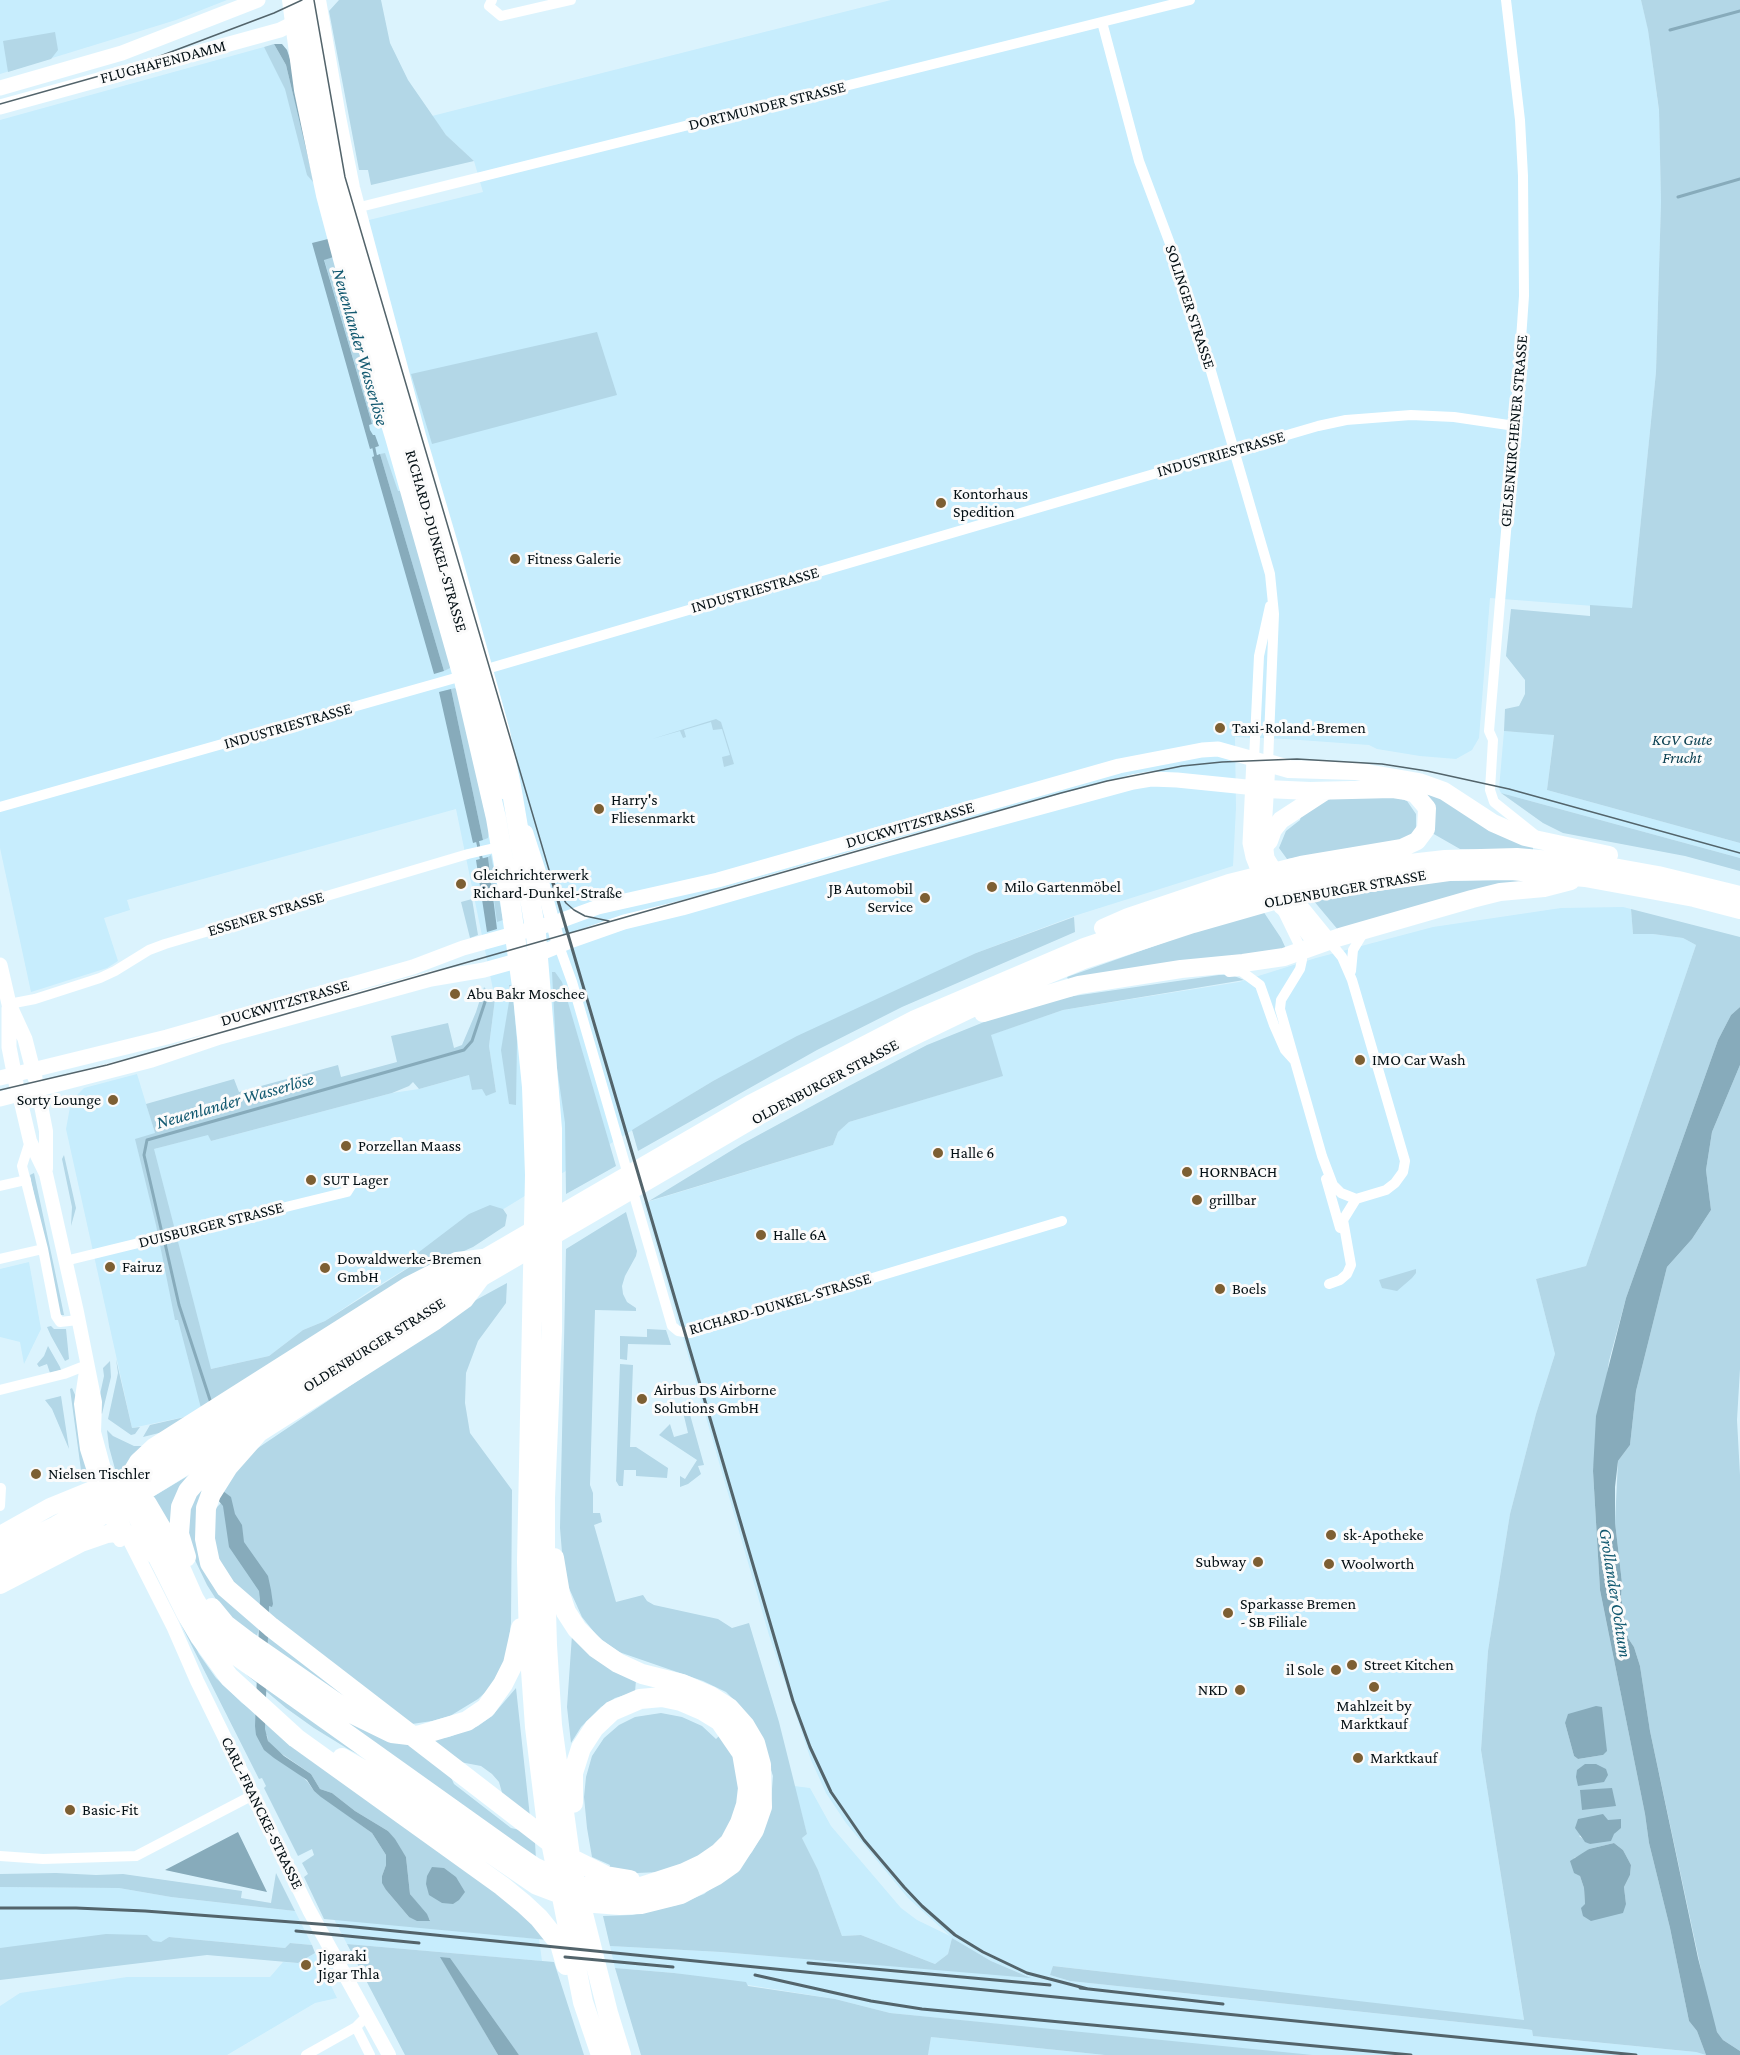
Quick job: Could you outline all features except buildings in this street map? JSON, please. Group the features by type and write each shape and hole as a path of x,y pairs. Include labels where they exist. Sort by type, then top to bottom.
{"highway":[{"path":"292,0 311,125 339,245 478,735 501,844 522,986 532,1087 535,1175 527,1562 530,1664 535,1728 546,1817 583,2002 602,2055"},
{"path":"311,3 350,188 416,436 462,591 500,732 528,880 541,980 552,1129 552,1331 545,1498 546,1645 552,1725 572,1870 608,2013 621,2055"},
{"path":"1261,761 1289,769 1355,771 1419,782 1455,797 1505,829 1537,841 1629,859 1658,875"},
{"path":"1240,894 1310,878 1402,848 1417,841 1426,829 1427,808 1415,794 1406,790 1325,791 1259,788"},
{"path":"1264,846 1281,820 1325,791"},
{"name":"OLDENBURGER STRASSE","path":"651,1170 750,1104 834,1059 915,1019 1047,961 1076,939 1128,917 1310,878 1409,862 1481,857 1517,857 1597,864 1658,875 1740,906"},
{"name":"OLDENBURGER STRASSE","path":"1310,878 1511,871 1586,878 1740,906"},
{"path":"957,1015 986,1013 1079,985 1181,969 1284,957 1365,930 1472,899 1500,892 1544,888 1586,878"},
{"name":"OLDENBURGER STRASSE","path":"2,1554 306,1387 479,1279 505,1254 651,1170 805,1089 1006,992 1240,894"},
{"name":"OLDENBURGER STRASSE","path":"233,1427 370,1329 483,1259 505,1254"},
{"path":"2,1554 50,1507 112,1488 133,1472 139,1462 154,1448 408,1287 457,1262 483,1259"},
{"path":"201,1594 179,1534 181,1507 188,1491 220,1456 435,1320 464,1299 479,1279"},
{"path":"258,1433 228,1467 214,1489 204,1523 210,1563 226,1588 271,1627 572,1859 595,1888 620,1905 641,1904 681,1894 716,1876 732,1864 754,1830 762,1807 761,1765 755,1743 745,1726 729,1708 681,1684 642,1674 618,1662 596,1648 577,1629 566,1612 560,1594 545,1498"},
{"path":"112,1488 147,1504 180,1565 194,1599 209,1624 236,1654 263,1663 351,1713 392,1733 417,1736 467,1721 486,1708 503,1684 513,1664 520,1638 527,1562"},
{"path":"112,1488 132,1505 187,1615 229,1677 296,1738 524,1904 560,1944 572,1987 583,2002"},
{"path":"0,1584 81,1543 107,1534 122,1534 144,1544 158,1558"},
{"path":"180,1565 226,1625 263,1663 536,1876"},
{"path":"282,1724 401,1792 567,1897 595,1888 618,1891 672,1878 704,1864 730,1842 746,1805 748,1788 742,1754 733,1737 720,1721 681,1701 662,1697 640,1699 612,1711 594,1728 581,1748 573,1773 573,1807 579,1850 572,1870"}],"main road":[{"name":"FLUGHAFENDAMM","path":"0,88 122,53 258,0"},
{"name":"FLUGHAFENDAMM","path":"0,107 280,30 300,20 311,3"},
{"name":"DUCKWITZSTRASSE","path":"7,1076 178,1034 413,967 464,948 554,923 598,907 773,865 1119,766 1218,749 1261,761"},
{"name":"SOLINGER STRASSE","path":"1259,788 1261,761"},
{"name":"DUCKWITZSTRASSE","path":"0,1099 152,1060 220,1037 431,980 484,970 531,957 624,922 682,908 1133,782 1151,779 1178,780 1259,788"},
{"path":"1259,788 1267,858 1316,946"},
{"path":"1259,788 1250,843 1258,872 1281,907 1297,920 1316,946"},
{"path":"0,965 9,1004 25,1039 38,1090"},
{"path":"9,1004 7,1076 19,1094"}],"street":[{"path":"492,0 489,6 501,16 571,0"},
{"name":"DORTMUNDER STRASSE","path":"343,212 1190,0"},
{"name":"GELSENKIRCHENER STRASSE","path":"1506,0 1515,63 1524,187 1524,296 1489,731 1493,740 1491,798 1505,813 1534,834 1537,841"},
{"name":"RICHARD-DUNKEL-STRASSE","path":"311,3 320,106 343,212 473,674 504,797 520,815 554,923"},
{"name":"SOLINGER STRASSE","path":"1102,22 1139,161 1175,257 1206,354 1270,574 1274,625 1261,761"},
{"name":"INDUSTRIESTRASSE","path":"0,807 473,674 1318,426 1389,416 1454,417 1515,426"},
{"name":"ESSENER STRASSE","path":"9,1004 35,999 100,978 149,950 165,944 490,848 529,840"},
{"path":"554,923 559,946"},
{"path":"1352,980 1353,950 1365,930"},
{"name":"RICHARD-DUNKEL-STRASSE","path":"559,946 572,982 672,1326 678,1331 690,1333 1062,1221"},
{"path":"1316,946 1342,957 1352,980 1405,1161 1403,1172 1386,1190 1356,1199 1341,1193 1334,1185 1322,1156 1280,1009 1284,994 1300,969 1302,960 1316,946"},
{"path":"1181,969 1199,974 1241,971 1260,985 1285,1050 1294,1060"},
{"path":"38,1090 46,1131 46,1174"},
{"path":"19,1094 30,1141 46,1174"},
{"path":"30,1141 22,1166 43,1249 56,1316 60,1322 78,1320"},
{"path":"1322,1156 1323,1169 1341,1233 1346,1240"},
{"name":"CARL-FRANCKE-STRASSE","path":"46,1174 95,1402 94,1432 112,1488 122,1534 165,1630 197,1681 309,1910 389,2055"},
{"path":"0,1186 26,1180"},
{"name":"DUISBURGER STRASSE","path":"65,1261 347,1192 352,1184"},
{"path":"1329,1284 1340,1280 1347,1274 1351,1265 1346,1240 1347,1232 1343,1220 1356,1199"},
{"path":"0,1259 43,1249"},
{"path":"0,1390 64,1374 87,1365"},
{"path":"0,1506 1,1488"},
{"path":"0,1856 43,1858 136,1856 253,1795"},
{"path":"306,2055 356,2027 368,2014"},
{"path":"356,2027 370,2055"}],"shaded area":[{"path":"0,0 227,0 176,20 0,74"},
{"path":"891,0 1641,0 1648,29 1659,111 1661,202 1656,372 1632,609 1490,598 1479,738 1472,750 1456,759 1420,756 1377,749 1369,745 1235,737 1236,808 1233,866 1074,916 976,953 713,1081 371,1290 325,1321 303,1330 269,1356 211,1369 202,1412 132,1428 66,1129 70,1107 76,1096 84,1088 137,1074 155,1133 154,1149 209,1134 211,1141 469,1075 482,1089 496,1092 489,1046 495,999 456,809 127,900 130,910 104,918 118,961 107,968 31,992 0,848 0,120 264,47 365,221 483,192 474,161 446,135 432,116"},
{"path":"1504,731 1554,734 1547,790 1740,843 1740,858 1501,793 1499,789"},
{"path":"1623,907 1631,909 1633,934 1683,938 1696,945 1586,1266 1536,1279 1555,1354 1536,1414 1510,1514 1488,1651 1481,1750 1524,2021 1054,1966 1050,1975 1070,1981 1525,2029 1532,2030 1533,2036 1696,2052 1706,2055 1313,2055 1268,2052 890,2013 835,1999 674,1973 615,1968 610,1946 721,1952 1029,1977 991,1961 952,1938 948,1954 935,1964 861,1935 842,1936 818,1870 802,1838 807,1834 794,1786 810,1788 831,1826 901,1908 917,1920 950,1936 908,1898 846,1823 826,1793 811,1760 769,1635 644,1203 833,1145 838,1132 849,1122 1002,1076 990,1035 1063,1010 1239,982 1316,958 1433,927 1561,908"},
{"path":"29,1262 41,1329 24,1364 20,1342 0,1337 0,1269"},
{"path":"0,1887 119,1888 171,1897 295,1911 312,1945 290,1943 285,1948 169,1937 161,1942 0,1948"},
{"path":"334,1919 539,1939 542,1961 347,1944"},
{"path":"315,1953 337,1998 315,2003 227,2055 0,2055 0,2006 20,1993 127,1977 270,1977 283,1962 298,1963"},
{"path":"931,2037 1105,2055 928,2055"}],"green space":[{"path":"339,0 381,0 390,43 408,80 446,135 474,161 371,185 368,170 359,170 329,11"},
{"name":"KGV Gute Frucht","path":"1641,0 1740,0 1740,843 1547,790 1554,735 1504,731 1505,709 1519,706 1525,694 1525,680 1506,656 1511,609 1590,616 1590,605 1632,608 1656,372 1661,202 1659,110 1648,30"},
{"path":"55,32 58,50 51,59 8,72 3,41"},
{"path":"274,44 286,65 314,183 307,175 285,89 264,47"},
{"path":"334,257 380,421 372,424 324,259"},
{"path":"597,332 617,395 432,444 411,374"},
{"path":"385,453 398,491 401,491 450,661 450,668 444,671 380,454"},
{"path":"455,688 489,830 488,838 483,840 451,689"},
{"path":"716,719 721,722 734,764 724,767 722,757 730,755 722,729 713,730 711,722 684,730 686,737 683,738 680,731 652,739"},
{"path":"1343,784 1432,792 1533,846 1533,851 1460,849 1432,833 1432,805"},
{"path":"1501,793 1740,858 1740,871 1685,856 1563,833 1543,823"},
{"path":"1336,797 1399,798 1407,801 1416,814 1416,828 1409,837 1397,841 1287,859 1279,848 1286,831 1300,820 1311,806"},
{"path":"491,855 503,920 497,922 488,857"},
{"path":"1542,880 1339,931 1313,900 1440,881"},
{"path":"472,899 478,935 470,938 461,902"},
{"path":"1631,909 1740,937 1740,1007 1731,1015 1718,1040 1626,1298 1609,1361 1593,1471 1600,1590 1649,1843 1670,1928 1689,2021 1697,2031 1706,2055 1696,2052 1533,2036 1532,2030 1525,2029 1070,1981 1050,1975 1053,1966 1524,2020 1481,1750 1488,1651 1510,1514 1536,1414 1555,1354 1536,1279 1586,1266 1696,945 1683,938 1633,934","holes":["1602,1707 1603,1755 1578,1759 1574,1756 1565,1723","1608,1820 1621,1820 1614,1834 1590,1844 1579,1836","1614,1843 1623,1850 1631,1865 1630,1875 1624,1887 1626,1904 1585,1904 1584,1888 1574,1858 1589,1849"]},
{"path":"1263,911 1287,951 1069,981 1067,977 1191,933"},
{"path":"1074,917 1075,932 902,1007 817,1050 638,1151 632,1130 713,1081 797,1036 976,953"},
{"path":"552,972 555,972 562,982 616,1166 566,1194 565,1123 557,1068"},
{"path":"1232,975 1244,980 1063,1010 991,1035 1003,1076 849,1122 838,1132 833,1145 649,1201 742,1144 847,1087 927,1045 999,1016 1060,998"},
{"path":"509,985 512,985 517,1041 516,1105 509,1104 501,1050 509,1002"},
{"path":"484,987 495,999 489,1046 496,1092 486,1096 482,1089 472,1090 469,1075 419,1089 413,1082 392,1093 211,1141 208,1135 154,1149 211,1369 269,1356 303,1330 325,1321 416,1263 419,1252 469,1214 490,1205 503,1209 507,1215 505,1226 473,1247 439,1262 202,1412 178,1320 175,1320 156,1225 135,1139 155,1133 146,1104 234,1079 239,1092 338,1065 341,1077 397,1062 391,1036 448,1023 454,1048 462,1045"},
{"path":"1740,1065 1740,1369 1737,1420 1740,1475 1740,2051 1723,2040 1711,2016 1650,1731 1640,1666 1634,1647 1628,1638 1621,1597 1622,1583 1615,1522 1618,1461 1630,1445 1636,1391 1667,1267 1692,1239 1711,1210 1706,1170 1712,1132"},
{"path":"64,1155 76,1208 71,1226 72,1207 62,1159"},
{"path":"34,1173 64,1315 59,1315 30,1175"},
{"path":"626,1212 637,1251 622,1286 627,1302 636,1308 636,1311 595,1310 590,1485 593,1493 593,1513 600,1513 602,1522 594,1525 616,1602 643,1595 654,1605 718,1619 732,1628 749,1623 779,1722 807,1834 802,1838 818,1870 842,1936 861,1935 935,1964 948,1954 952,1938 991,1961 1031,1978 721,1952 610,1946 603,1916 632,1915 677,1905 704,1894 734,1871 752,1852 763,1833 771,1802 773,1776 761,1740 742,1708 726,1692 703,1681 619,1652 598,1637 582,1617 564,1577 560,1528 566,1249"},
{"path":"1416,1269 1412,1278 1397,1291 1382,1288 1379,1280"},
{"path":"507,1283 506,1303 478,1341 466,1373 465,1403 470,1433 512,1490 511,1623 507,1656 490,1688 478,1699 450,1716 412,1724 241,1594 221,1567 212,1537 214,1510 221,1503 218,1500 227,1482 255,1450 439,1326 463,1307"},
{"path":"51,1326 54,1329 66,1329 69,1359 65,1361 47,1327"},
{"path":"647,1329 666,1330 671,1345 628,1344 627,1360 620,1359 620,1336 647,1337"},
{"path":"48,1346 61,1370 50,1373 47,1364 39,1367 37,1364 44,1356"},
{"path":"116,1359 132,1428 140,1427 135,1434 131,1435 108,1419 118,1373"},
{"path":"110,1361 111,1377 102,1414 97,1408 104,1376 103,1368"},
{"path":"620,1364 633,1365 630,1447 636,1447 668,1468 667,1478 636,1476 636,1470 624,1470 623,1486 619,1486 616,1481"},
{"path":"72,1388 76,1397 91,1475 86,1476 81,1470 70,1389"},
{"path":"61,1396 69,1449 52,1409 45,1400"},
{"path":"689,1411 704,1465 698,1466 701,1474 680,1487 680,1476 685,1479 697,1460 659,1435 670,1424 674,1437 688,1433 683,1412"},
{"path":"198,1414 171,1430 143,1437 150,1425"},
{"path":"107,1430 113,1436 134,1446 145,1446 124,1473 114,1478 115,1469"},
{"path":"191,1474 176,1539 151,1498"},
{"path":"199,1487 206,1492 200,1526 259,1628 257,1636 240,1626 221,1607 194,1558 187,1537 187,1511"},
{"path":"152,1567 170,1595 199,1654 216,1678 242,1703 519,1905 548,1940 324,1919 304,1877 308,1874 302,1863 314,1855 312,1849 298,1856 264,1788 266,1786 262,1778 259,1779","holes":["256,1735 267,1735 272,1747 311,1774 320,1789 332,1793 355,1811 388,1831 406,1857 410,1894 430,1920 409,1917 386,1890 382,1876 386,1865 386,1855 372,1833 314,1791 307,1781"]},
{"path":"268,1635 366,1710 336,1693 268,1645"},
{"path":"572,1635 636,1680 635,1692 615,1698 601,1707 581,1727 571,1743 567,1707"},
{"path":"242,1671 388,1770 314,1728"},
{"path":"516,1688 530,1817 503,1796 499,1782 492,1774 481,1766 460,1762 431,1740 449,1737 478,1726 492,1716"},
{"path":"661,1713 682,1717 702,1726 716,1739 722,1733 738,1764 739,1803 721,1841 700,1858 660,1872 637,1873 609,1870 610,1865 592,1857 587,1828 584,1797 586,1777 592,1756 604,1738 619,1725 635,1717"},
{"path":"337,1714 407,1743 449,1773 454,1784 511,1828 524,1831 535,1842 536,1860 335,1716"},
{"path":"276,1873 295,1911 171,1897 119,1888 0,1887 0,1874 123,1874 242,1891 241,1898 271,1903"},
{"path":"106,1934 147,1935 153,1941 161,1942 169,1937 285,1948 290,1943 312,1945 315,1953 298,1963 207,1955 0,1980 0,1948"},
{"path":"347,1944 554,1962 584,2055 519,2055 441,1957 498,2055 405,2055"},
{"path":"615,1968 746,1982 748,1986 835,1999 890,2013 1313,2055 1105,2055 931,2037 928,2055 641,2055"}],"water":[{"path":"274,44 282,44 290,59 299,95 314,183 286,65"},
{"path":"328,239 340,255 324,260 372,424 369,425 370,430 375,435 379,446 370,449 312,243"},
{"path":"380,454 444,671 434,674 372,457"},
{"path":"451,689 483,840 473,843 439,692"},
{"path":"488,857 497,929 487,932 476,860"},
{"name":"Grollander Ochtum","path":"1740,1007 1740,1065 1712,1132 1706,1170 1711,1210 1692,1239 1667,1267 1636,1391 1630,1445 1618,1461 1615,1487 1615,1522 1622,1583 1621,1597 1628,1638 1634,1647 1640,1666 1650,1731 1698,1958 1717,2032 1723,2040 1740,2051 1740,2055 1706,2055 1697,2031 1689,2021 1670,1928 1649,1843 1600,1590 1593,1471 1596,1416 1626,1298 1718,1040 1731,1015"},
{"path":"223,1491 231,1497 235,1514 242,1525 244,1542 268,1576 271,1590 273,1604 272,1607 269,1606 265,1729 268,1741 284,1756 311,1774 320,1789 332,1793 355,1811 388,1831 406,1857 410,1894 430,1921 417,1921 409,1917 386,1890 382,1883 382,1876 386,1865 386,1855 372,1833 321,1797 307,1780 264,1750 256,1735 259,1591 229,1547 223,1506 218,1500"},
{"path":"1596,1706 1602,1707 1607,1751 1603,1755 1578,1759 1574,1756 1565,1723 1568,1714"},
{"path":"1585,1764 1596,1764 1606,1769 1608,1775 1604,1782 1578,1786 1577,1770"},
{"path":"1612,1788 1616,1806 1582,1810 1580,1790"},
{"path":"1603,1814 1608,1820 1621,1819 1621,1828 1614,1834 1611,1841 1590,1844 1585,1842 1575,1828 1578,1819"},
{"path":"238,1832 267,1892 165,1870"},
{"path":"1614,1843 1623,1850 1631,1865 1630,1875 1624,1887 1626,1904 1623,1913 1591,1921 1583,1916 1581,1908 1585,1904 1584,1888 1580,1876 1574,1873 1570,1861 1589,1849"},
{"path":"432,1867 444,1868 456,1877 465,1892 459,1900 453,1904 442,1903 429,1895 426,1884"},
{"path":"440,1957 450,1958 519,2055 498,2055"}],"waterway":[{"path":"1670,30 1740,11"},
{"path":"1678,197 1740,179"},
{"name":"Neuenlander Wasserlöse","path":"373,444 376,458"},
{"name":"Neuenlander Wasserlöse","path":"477,839 482,862"},
{"name":"Neuenlander Wasserlöse","path":"162,1233 144,1155 147,1140 464,1050 472,1041 488,993"},
{"name":"Neuenlander Wasserlöse","path":"164,1239 179,1305 211,1403"}],"tram line":[{"path":"0,104 131,67 274,13 302,0"},
{"path":"314,0 345,177 552,880 566,903 574,910 585,916 609,921"},
{"path":"0,1090 107,1065 1061,793 1182,766 1297,759 1382,764 1427,771 1509,789 1740,853"}],"railway":[{"path":"552,880 793,1701 810,1747 831,1792 864,1840 904,1887 955,1935 983,1952 1027,1973 1088,1989"},
{"path":"0,1908 145,1911 345,1926 1636,2055"},
{"path":"296,1931 419,1943"},
{"path":"565,1957 673,1967"},
{"path":"808,1963 1050,1985"},
{"path":"755,1975 871,2001 922,2009 1411,2055"},
{"path":"1080,1988 1223,2004"}],"place":[{"name":"Kontorhaus Spedition","path":"941,503"},
{"name":"Fitness Galerie","path":"515,559"},
{"name":"Taxi-Roland-Bremen","path":"1220,728"},
{"name":"Harry's Fliesenmarkt","path":"599,809"},
{"name":"Gleichrichterwerk Richard-Dunkel-Straße","path":"461,884"},
{"name":"Milo Gartenmöbel","path":"992,887"},
{"name":"JB Automobil Service","path":"925,898"},
{"name":"Abu Bakr Moschee","path":"455,994"},
{"name":"IMO Car Wash","path":"1360,1060"},
{"name":"Sorty Lounge","path":"113,1100"},
{"name":"Porzellan Maass","path":"346,1146"},
{"name":"Halle 6","path":"938,1153"},
{"name":"HORNBACH","path":"1187,1172"},
{"name":"SUT Lager","path":"311,1180"},
{"name":"grillbar","path":"1197,1200"},
{"name":"Halle 6A","path":"761,1235"},
{"name":"Fairuz","path":"110,1267"},
{"name":"Dowaldwerke-Bremen GmbH","path":"325,1268"},
{"name":"Boels","path":"1220,1289"},
{"name":"Airbus DS Airborne Solutions GmbH","path":"642,1399"},
{"name":"Nielsen Tischler","path":"36,1474"},
{"name":"sk-Apotheke","path":"1331,1535"},
{"name":"Subway","path":"1258,1562"},
{"name":"Woolworth","path":"1329,1564"},
{"name":"Sparkasse Bremen - SB Filiale","path":"1228,1613"},
{"name":"Street Kitchen","path":"1352,1665"},
{"name":"il Sole","path":"1336,1670"},
{"name":"Mahlzeit by Marktkauf","path":"1374,1687"},
{"name":"NKD","path":"1240,1690"},
{"name":"Marktkauf","path":"1358,1758"},
{"name":"Basic-Fit","path":"70,1810"},
{"name":"Jigaraki Jigar Thla","path":"306,1965"}]}
